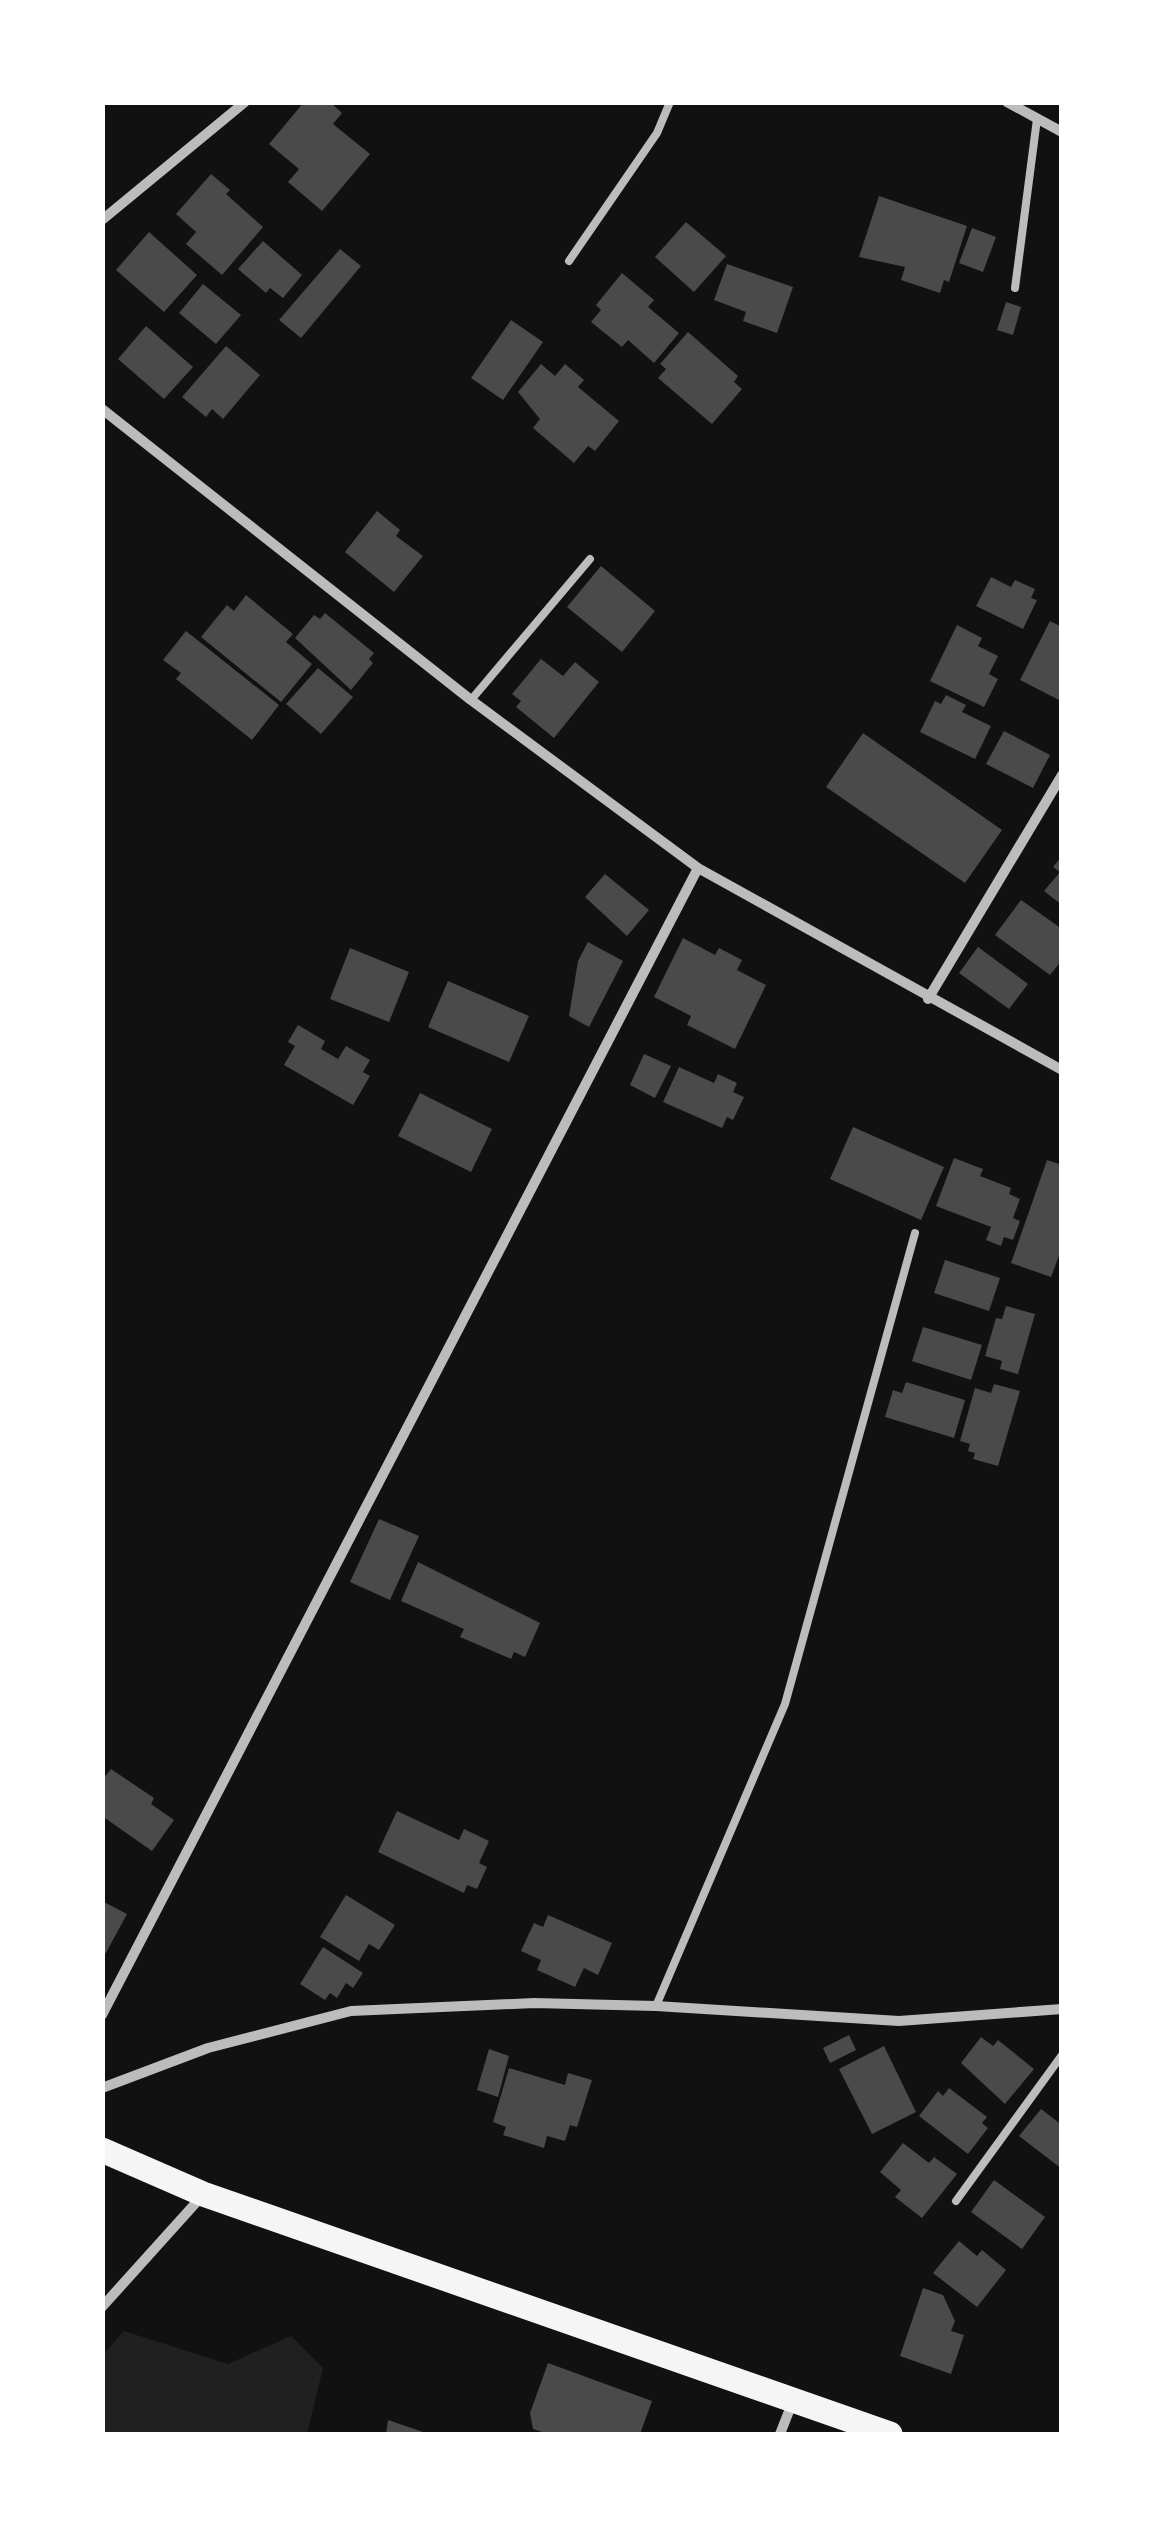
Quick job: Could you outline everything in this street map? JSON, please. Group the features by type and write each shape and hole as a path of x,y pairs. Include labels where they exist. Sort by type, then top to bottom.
{"main road":[{"path":"102,2150 203,2194 890,2434"}],"street":[{"path":"102,220 246,102"},
{"path":"1006,102 1062,132"},
{"path":"102,409 472,700 698,868 928,1000 1062,1070"},
{"path":"928,1000 1062,775"},
{"path":"102,2015 698,868"},
{"path":"102,2088 208,2048 351,2011 534,2004 656,2006 899,2021 1062,2009"},
{"path":"102,2306 203,2194"},
{"path":"780,2434 794,2400"}],"lane":[{"path":"569,261 656,133 670,102"},
{"path":"1015,288 1037,119"},
{"path":"472,700 590,559"},
{"path":"656,2006 785,1704 915,1233"},
{"path":"956,2201 1062,2055"}],"shaded area":[{"path":"124,2331 228,2364 291,2336 323,2368 307,2434 103,2434 103,2355"}],"building":[{"path":"304,102 330,102 342,113 333,124 370,154 322,211 288,182 299,169 269,144"},
{"path":"211,174 230,190 226,194 263,227 222,275 186,244 196,232 176,214"},
{"path":"879,196 967,226 949,282 944,280 940,293 901,280 905,267 859,257"},
{"path":"686,222 726,256 694,292 655,257"},
{"path":"972,228 996,237 983,272 959,263"},
{"path":"149,232 197,275 164,312 116,270"},
{"path":"263,241 302,275 283,298 270,288 266,293 238,269"},
{"path":"340,249 361,266 301,338 279,320"},
{"path":"727,264 793,287 777,333 743,321 746,312 714,300"},
{"path":"622,273 654,300 648,307 679,333 654,363 628,340 622,347 591,322 601,310 596,305"},
{"path":"203,284 241,315 216,344 179,313"},
{"path":"1006,302 1021,307 1013,335 997,330"},
{"path":"511,320 543,342 503,400 471,378"},
{"path":"146,326 193,367 164,399 118,359"},
{"path":"688,332 738,376 734,382 742,389 712,424 658,378 666,369 660,364"},
{"path":"226,346 260,375 223,419 212,409 206,417 182,397"},
{"path":"541,364 555,376 565,364 584,380 578,387 619,421 595,451 588,446 574,463 533,428 540,419 518,392"},
{"path":"377,511 400,530 396,536 423,556 394,592 345,552"},
{"path":"601,566 655,611 622,652 567,607"},
{"path":"991,577 1011,587 1015,580 1035,589 1031,598 1037,600 1023,629 976,606"},
{"path":"246,595 293,634 286,642 312,664 281,702 201,637 227,605 234,611"},
{"path":"325,613 374,653 369,659 373,663 351,690 295,638 314,615 320,619"},
{"path":"1050,621 1062,627 1059,700 1020,680"},
{"path":"957,625 982,638 978,646 998,656 989,674 998,679 984,707 930,681"},
{"path":"186,631 279,705 252,740 176,679 181,673 163,660"},
{"path":"541,659 563,676 575,662 599,682 554,738 516,707 521,701 512,694"},
{"path":"318,668 353,697 321,734 286,704"},
{"path":"946,695 966,705 962,712 991,726 975,759 920,732 935,701 941,704"},
{"path":"1004,731 1050,755 1033,788 986,764"},
{"path":"863,733 1002,830 965,883 826,787"},
{"path":"1062,856 1062,905 1044,891 1060,872 1053,867"},
{"path":"605,874 649,910 627,936 585,897"},
{"path":"1021,900 1062,929 1062,960 1050,975 995,935"},
{"path":"683,938 715,955 719,948 742,960 737,970 766,985 735,1049 687,1025 691,1016 654,997"},
{"path":"588,942 623,961 589,1027 569,1016 578,961"},
{"path":"978,947 1028,984 1009,1009 959,973"},
{"path":"350,948 409,972 389,1022 330,999"},
{"path":"448,981 529,1016 509,1062 428,1027"},
{"path":"298,1025 325,1041 321,1049 338,1059 346,1046 370,1060 363,1072 370,1076 353,1105 284,1065 295,1046 288,1042"},
{"path":"644,1054 671,1066 655,1098 630,1085"},
{"path":"679,1067 714,1083 718,1074 737,1083 733,1092 744,1097 733,1120 727,1117 722,1128 663,1102"},
{"path":"420,1093 492,1129 471,1172 398,1136"},
{"path":"853,1127 944,1167 921,1220 830,1179"},
{"path":"954,1158 983,1169 980,1176 1011,1188 1009,1194 1020,1199 1013,1218 1020,1221 1013,1240 1004,1237 1001,1246 986,1240 991,1227 936,1206"},
{"path":"1047,1160 1062,1165 1062,1248 1051,1277 1011,1263"},
{"path":"945,1260 1000,1278 989,1311 934,1293"},
{"path":"1006,1306 1035,1314 1018,1374 1000,1369 1002,1361 985,1356 996,1318 1002,1319"},
{"path":"923,1327 982,1345 971,1380 912,1361"},
{"path":"906,1382 965,1400 954,1438 885,1417 893,1390 902,1393"},
{"path":"994,1384 1020,1391 998,1466 973,1459 975,1453 968,1451 970,1444 960,1441 975,1388 991,1393"},
{"path":"379,1519 419,1536 390,1600 350,1582"},
{"path":"418,1562 540,1623 525,1657 514,1652 511,1659 460,1637 464,1629 401,1601"},
{"path":"111,1769 154,1798 151,1804 174,1820 152,1851 102,1816 102,1780"},
{"path":"397,1811 459,1840 464,1829 489,1841 479,1863 487,1867 477,1889 467,1885 464,1893 378,1852"},
{"path":"346,1895 395,1925 379,1950 369,1944 359,1961 320,1937"},
{"path":"102,1901 127,1914 102,1960"},
{"path":"548,1915 612,1943 598,1975 584,1968 575,1987 537,1970 541,1960 521,1951 534,1923 543,1927"},
{"path":"323,1947 363,1973 353,1988 346,1983 337,1998 330,1993 325,2000 300,1984"},
{"path":"849,2035 856,2050 830,2063 823,2048"},
{"path":"981,2037 993,2046 998,2040 1034,2069 1005,2104 961,2063"},
{"path":"884,2046 916,2112 872,2134 839,2069"},
{"path":"489,2049 509,2056 498,2097 477,2090"},
{"path":"509,2068 565,2085 568,2073 592,2080 577,2127 570,2125 565,2141 547,2136 544,2148 503,2135 506,2127 493,2122"},
{"path":"949,2088 987,2117 982,2123 988,2128 968,2154 919,2116 938,2091 943,2096"},
{"path":"1041,2109 1062,2125 1062,2169 1019,2136"},
{"path":"903,2143 929,2163 934,2157 957,2174 922,2218 895,2197 901,2190 880,2172"},
{"path":"994,2180 1045,2217 1022,2249 971,2212"},
{"path":"959,2241 977,2256 982,2250 1006,2270 977,2307 933,2273"},
{"path":"923,2288 943,2295 955,2321 951,2331 964,2335 951,2374 900,2356"},
{"path":"548,2363 652,2401 640,2434 548,2434 533,2429 530,2413"},
{"path":"388,2420 429,2434 386,2434"}]}
